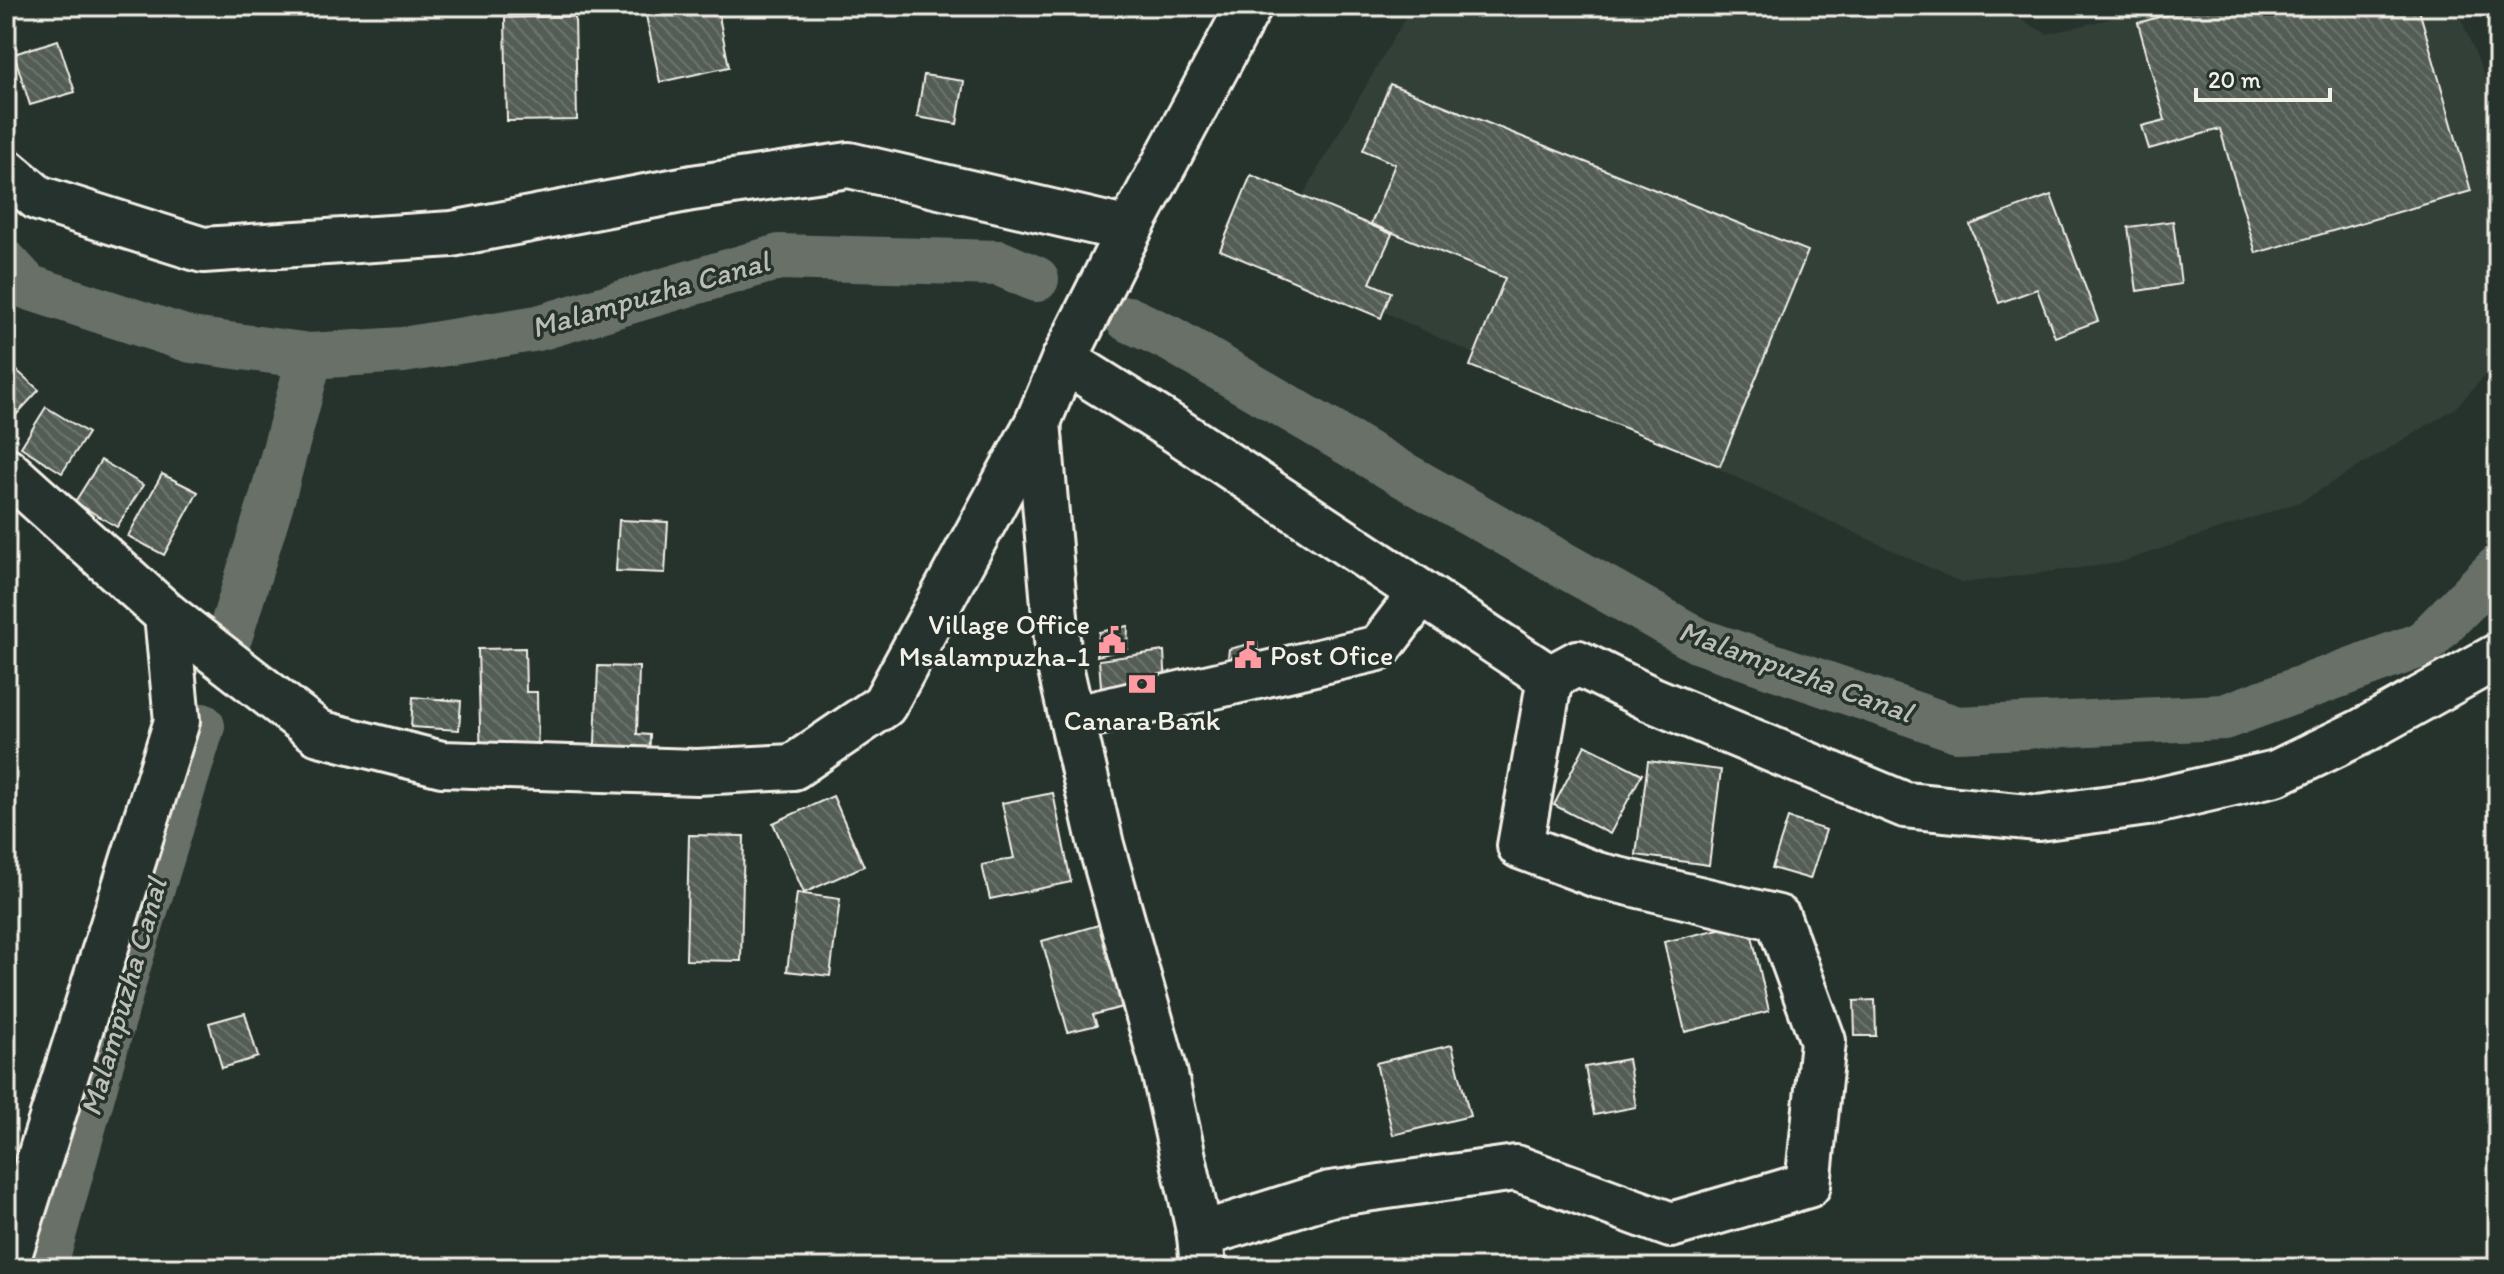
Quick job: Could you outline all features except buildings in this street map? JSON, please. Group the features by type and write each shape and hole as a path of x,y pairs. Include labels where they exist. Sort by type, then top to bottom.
{"street":[{"path":"6,470 167,615 319,733 442,764 697,772 793,767 884,705 1038,422 1064,360 1129,230 1249,6"},
{"path":"6,171 38,198 203,250 452,234 692,188 849,165 1129,230"},
{"path":"1064,360 1174,429 1550,678"},
{"path":"1038,422 1059,662 1101,845 1163,1066 1202,1252 1330,1194 1516,1168 1671,1225 1808,1185 1823,1041 1778,918 1597,875 1520,846 1550,678"},
{"path":"1072,719 1379,648 1421,593"},
{"path":"6,1265 177,721 167,615"},
{"path":"1550,678 1578,663 1693,717 1905,805 2038,818 2147,803 2276,773 2361,732 2498,656"}],"shaded area":[{"path":"1412,6 1996,6 2047,34 2162,6 2456,6 2498,109 2498,362 2454,409 2302,501 2119,563 1962,583 1267,257"}],"waterway":[{"name":"Malampuzha Canal","path":"6,263 28,287 191,340 310,356 403,350 538,328 779,257 999,263 1036,279"},
{"name":"Malampuzha Canal","path":"1128,319 1169,338 1409,478 1699,641 1957,729 2224,717 2423,644 2498,568"},
{"name":"Malampuzha Canal","path":"230,635 272,499 310,356"},
{"name":"Malampuzha Canal","path":"44,1268 129,962 202,726"}],"place":[{"name":"Village Office Msalampuzha-1","path":"1112,640"},
{"name":"Post Ofice","path":"1248,655"},
{"name":"Canara Bank","path":"1142,684"}]}
